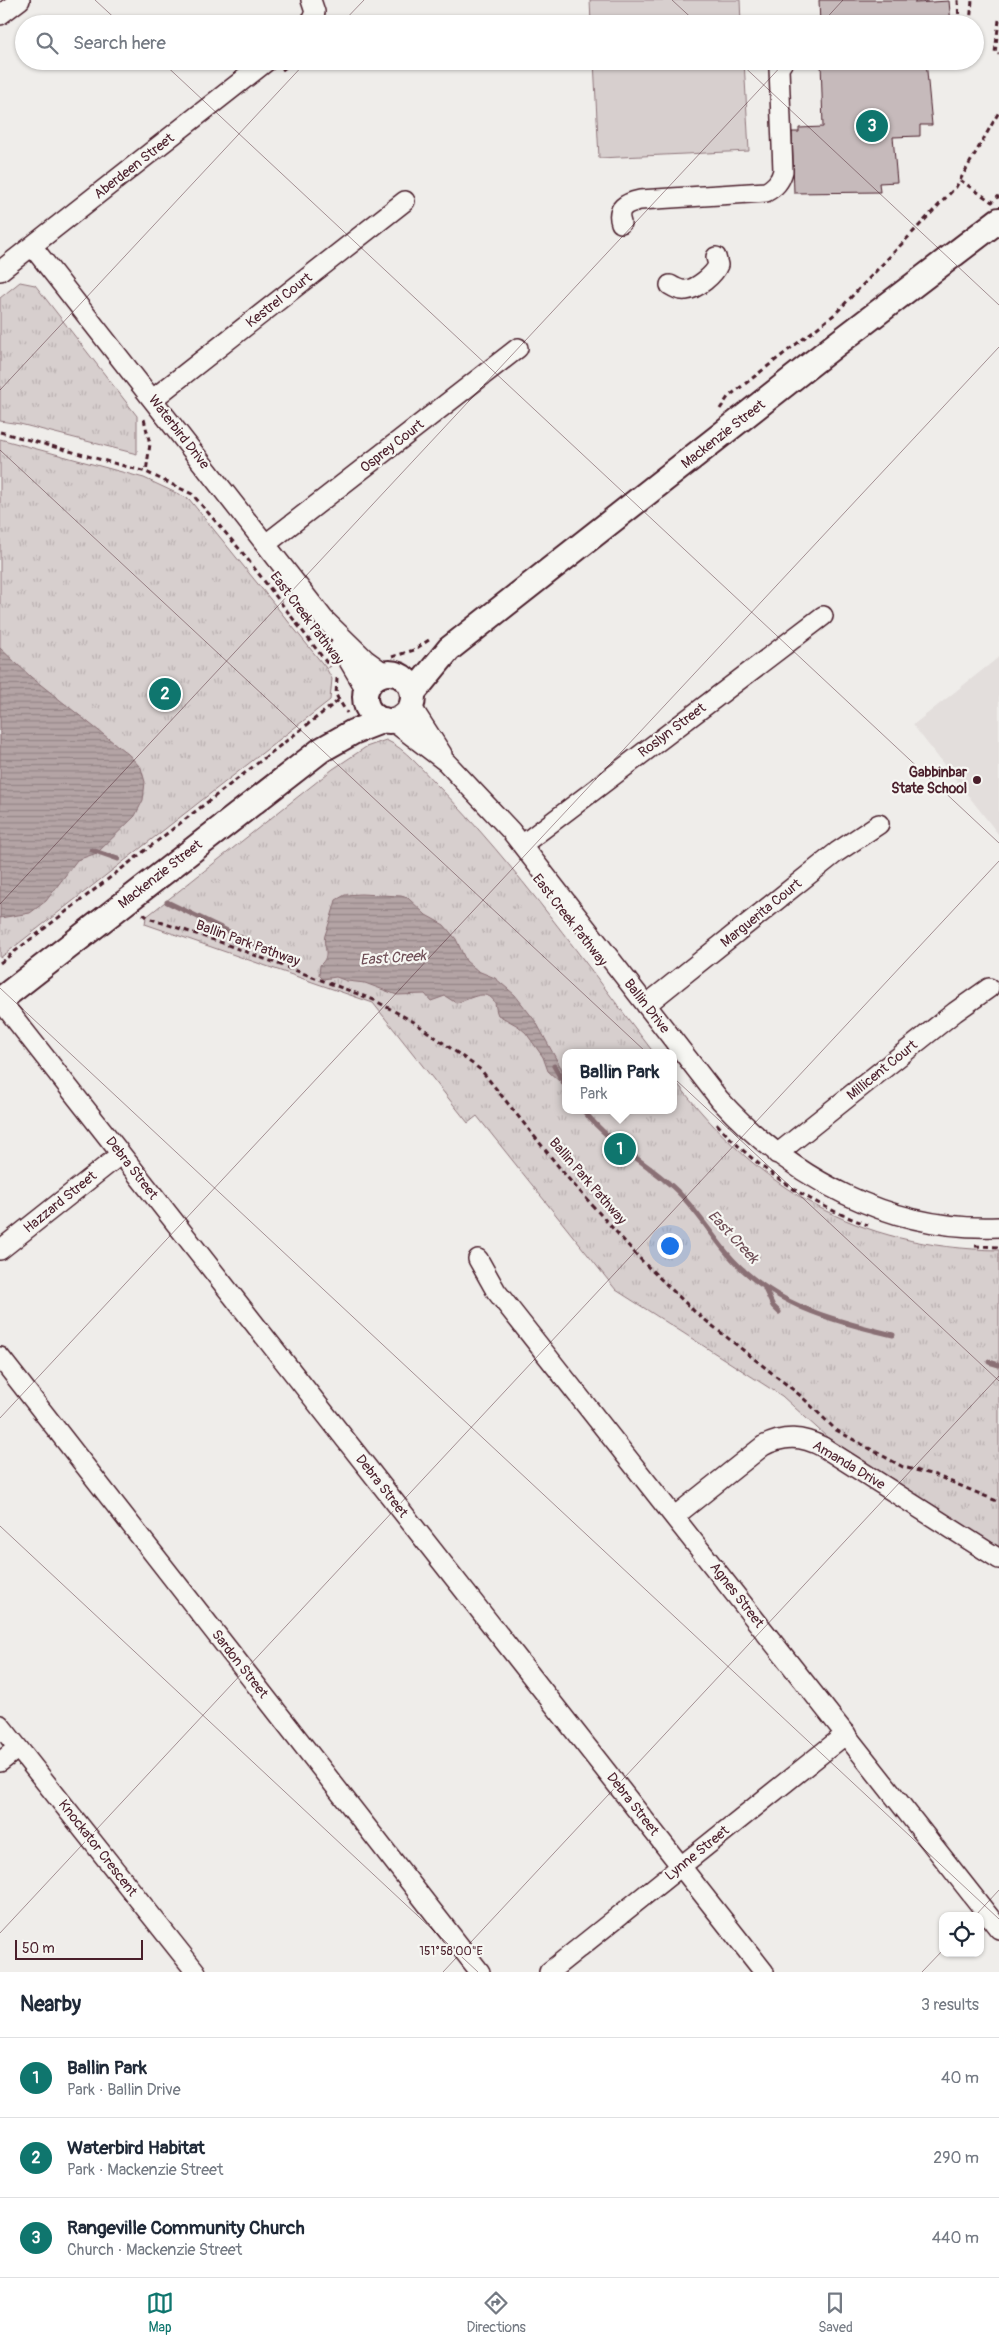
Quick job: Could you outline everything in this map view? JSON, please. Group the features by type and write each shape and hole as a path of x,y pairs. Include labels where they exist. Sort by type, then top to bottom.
{"main road":[{"name":"Mackenzie Street","path":"391,674 449,649 827,352 999,220"},
{"name":"Mackenzie Street","path":"412,700 449,649"},
{"path":"391,674 408,682 412,700 403,716 388,720 373,714 355,702 373,679 391,674"},
{"name":"Mackenzie Street","path":"321,750 355,702"},
{"name":"Mackenzie Street","path":"0,1000 321,750 353,732 388,720"}],"street":[{"path":"0,15 20,0"},
{"path":"311,0 315,12 314,15"},
{"name":"Aberdeen Street","path":"0,271 256,70"},
{"path":"621,223 619,217 621,208 628,202 766,192 773,188 780,181 783,171 779,70"},
{"name":"Kestrel Court","path":"153,399 405,201"},
{"name":"Waterbird Drive","path":"32,246 324,619 366,660 391,674"},
{"path":"670,285 678,290 687,290 698,285 716,271 718,265 716,257"},
{"name":"Osprey Court","path":"266,544 518,348"},
{"name":"Roslyn Street","path":"522,845 823,616"},
{"name":"Waterbird Drive","path":"324,619 355,702"},
{"name":"Ballin Drive","path":"412,700 446,762"},
{"name":"Ballin Drive","path":"388,720 446,762 493,810 720,1100 740,1122 778,1154 811,1177 836,1191 887,1211 940,1224 999,1227"},
{"name":"Marguerita Court","path":"646,1005 837,852 878,824"},
{"name":"Millicent Court","path":"778,1154 955,1012 988,988"},
{"name":"Debra Street","path":"0,1000 764,1972"},
{"name":"Hazzard Street","path":"0,1250 121,1154"},
{"name":"Agnes Street","path":"478,1259 496,1291 999,1929"},
{"name":"Sardon Street","path":"0,1357 480,1972"},
{"name":"Amanda Drive","path":"675,1516 763,1446 779,1439 796,1438 822,1447 999,1559"},
{"name":"Knockator Crescent","path":"0,1724 196,1972"},
{"name":"Lynne Street","path":"549,1972 846,1734"},
{"path":"0,1762 18,1748"}],"path":[{"path":"915,0 928,0"},
{"path":"958,0 959,15"},
{"path":"971,15 972,0"},
{"path":"999,20 995,53 999,54"},
{"path":"715,413 728,397 835,314 960,180 999,112"},
{"path":"960,180 992,202 999,196"},
{"name":"East Creek Pathway","path":"0,432 146,472 192,494 242,552 336,675 338,682 336,695 355,702"},
{"path":"0,963 355,702"},
{"name":"Ballin Park Pathway","path":"140,912 151,920 217,941 374,1000 414,1022 481,1070 567,1177 643,1262 694,1312 801,1396 836,1430 903,1467 935,1475 999,1502"}],"shaded area":[{"name":"Gabbinbar State School","path":"999,657 999,835 913,725"}],"green space":[{"path":"590,0 740,0 741,15 591,15"},
{"path":"594,70 744,70 749,151 599,158"},
{"path":"20,282 35,285 137,416 137,454 20,424 0,421 0,298"},
{"path":"0,439 144,478 189,499 326,668 332,679 330,700 0,958"},
{"path":"386,740 393,744 413,760 466,816 495,848 549,915 651,1049 562,1049 562,1114 677,1114 677,1083 707,1118 741,1152 777,1181 815,1205 856,1224 900,1238 948,1247 999,1250 999,1547 828,1438 782,1396 616,1290 477,1116 468,1123 373,1003 145,924 146,917 333,769 366,747"}],"water":[{"path":"0,648 31,677 128,754 141,768 145,782 143,800 135,816 97,853 77,860 46,901 30,913 0,918"},
{"path":"361,894 408,898 426,915 444,925 456,939 466,961 478,971 495,978 515,995 536,1022 562,1070 562,1074 556,1070 559,1081 548,1071 543,1057 526,1033 518,1026 498,1015 495,1003 487,996 477,996 456,1003 445,996 431,1001 425,994 397,995 365,983 347,981 336,977 323,979 319,975 320,965 324,961 326,954 325,935 336,900 345,895"}],"building":[{"path":"819,0 915,0 915,3 949,1 950,15 820,15"},
{"path":"821,70 927,70 932,125 920,125 920,136 893,137 897,182 879,183 880,192 794,193 792,132 799,132 799,128 823,127"}],"waterway":[{"name":"East Creek","path":"92,850 118,859"},
{"name":"East Creek","path":"167,902 263,948"},
{"name":"East Creek","path":"554,1066 562,1080"},
{"name":"East Creek","path":"586,1114 615,1142 681,1194 726,1252 761,1285 781,1297 824,1316 893,1335"},
{"path":"765,1289 773,1306 779,1312"},
{"name":"East Creek","path":"989,1362 999,1365"}],"place":[{"name":"Rangeville Community Church","path":"872,126"},
{"name":"Waterbird Habitat","path":"165,694"},
{"name":"Gabbinbar State School","path":"977,780"},
{"name":"Ballin Park","path":"620,1149"}]}
